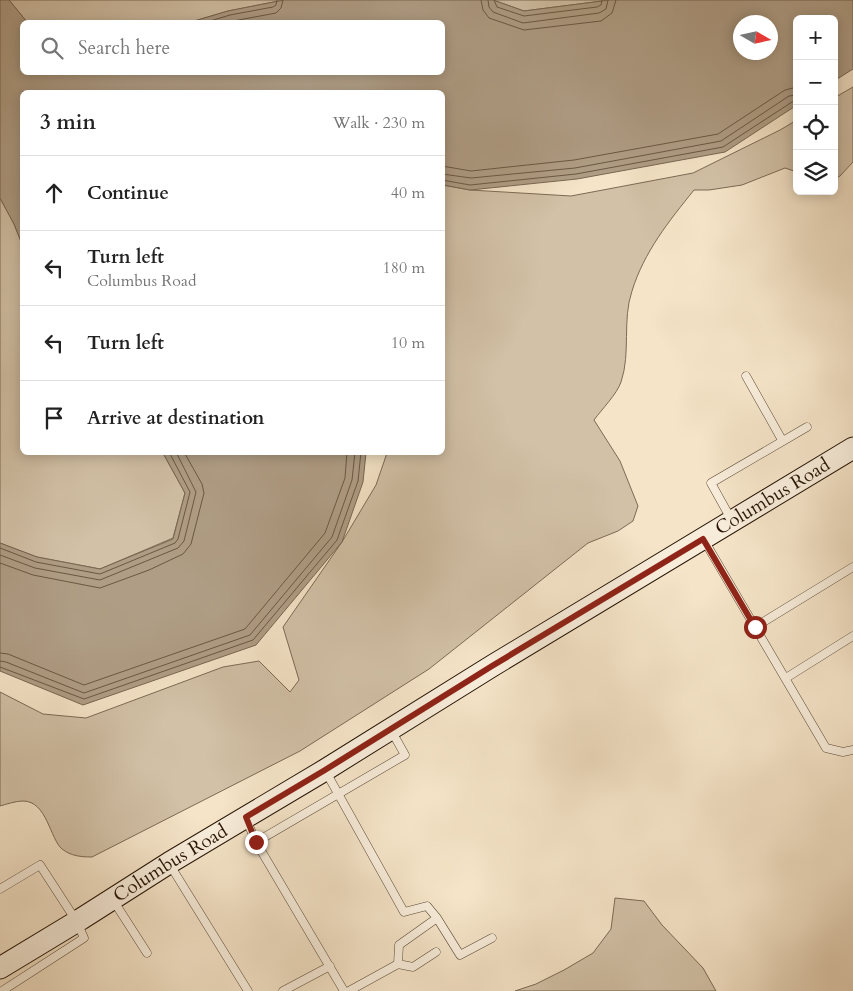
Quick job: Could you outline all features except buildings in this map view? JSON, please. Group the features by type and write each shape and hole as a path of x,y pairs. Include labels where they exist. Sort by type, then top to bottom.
{"main road":[{"name":"Columbus Road","path":"0,968 77,922 169,863 391,730 492,666 853,448"}],"lane":[{"path":"746,376 782,440"},
{"path":"732,521 711,482 807,427"},
{"path":"703,539 826,748 843,752 853,750"},
{"path":"755,627 853,567"},
{"path":"786,678 853,636"},
{"path":"256,842 405,755 391,730"},
{"path":"325,770 404,912 427,906 437,918 460,955 492,938"},
{"path":"246,817 256,842 344,991"},
{"path":"169,863 248,991"},
{"path":"0,889 40,865 77,922 84,938 2,991"},
{"path":"112,900 147,953"},
{"path":"398,964 399,945 437,918"},
{"path":"348,991 398,964 413,967 436,952"},
{"path":"283,991 330,966"}],"shaded area":[{"path":"9,0 284,0 228,11 198,20 25,20"},
{"path":"493,0 610,0 524,11"},
{"path":"853,87 853,162 838,177 838,105 838,96"},
{"path":"793,122 793,171 785,168 742,185 709,190 694,190 675,213 650,250 637,277 627,313 626,360 621,382 613,396 594,420 620,461 638,506 633,521 618,531 588,543 429,669 300,751 92,857 76,856 62,849 43,814 38,807 31,803 20,801 0,806 0,692 43,714 86,718 223,667 259,661 290,692 299,680 283,627 342,542 376,485 386,455 445,455 445,185 470,190 571,196 693,173"},
{"path":"0,198 20,239 20,455 164,455 185,493 173,538 100,569 37,557 0,543"},
{"path":"615,898 644,901 662,925 703,968 716,991 515,991 536,984 593,953 611,929"}],"water":[{"path":"0,0 9,0 25,20 20,20 20,75 445,75 445,20 198,20 228,11 284,0 493,0 524,11 610,0 853,0 853,69 838,78 838,15 793,15 793,108 725,152 577,179 470,190 445,185 445,90 20,90 20,239 0,198"},
{"path":"164,455 366,455 363,482 342,542 256,645 83,705 0,671 0,543 37,557 100,569 173,539 185,493"}],"route":[{"path":"256,842 246,817 703,539 755,627"}]}
